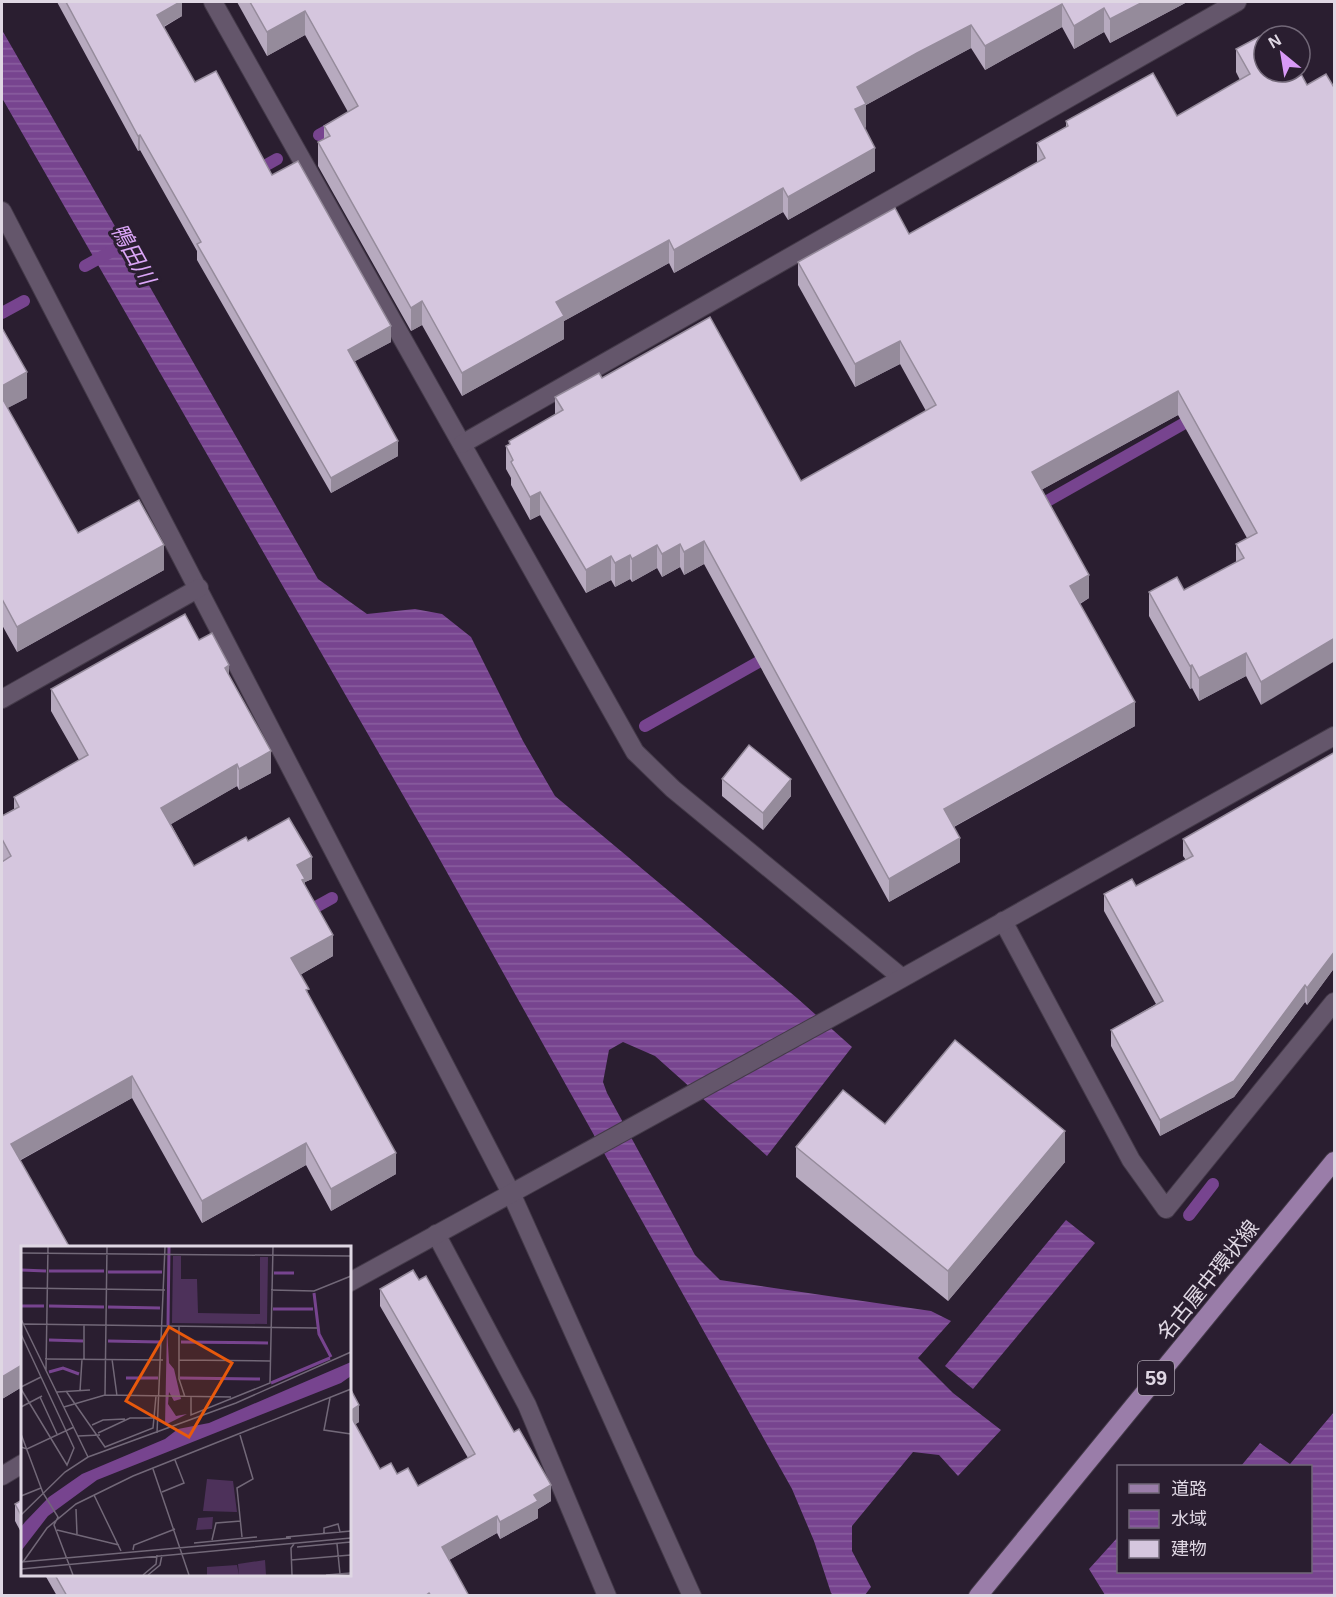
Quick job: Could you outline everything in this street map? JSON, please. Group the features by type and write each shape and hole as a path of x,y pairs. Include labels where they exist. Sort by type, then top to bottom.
{"main road":[{"name":"名古屋中環状線","path":"978,1596 1335,1161"}],"street":[{"path":"213,2 635,752 673,789 901,977"},
{"path":"462,444 1237,2"},
{"path":"2,211 511,1193 692,1596"},
{"path":"2,699 199,588"},
{"path":"351,1281 865,999 1335,736"},
{"path":"1003,921 1131,1160 1166,1209 1335,1002"},
{"path":"436,1234 527,1406 607,1596"},
{"path":"2,1476 21,1465"}],"water":[{"path":"2,30 318,579 367,614 415,609 442,614 471,637 523,741 555,796 797,998 852,1047 767,1156 655,1056 623,1042 609,1050 603,1082 695,1255 720,1280 931,1311 951,1321 918,1358 953,1393 1001,1430 958,1476 939,1455 913,1452 852,1526 852,1551 871,1587 865,1595 833,1595 831,1593 814,1541 792,1489 430,842 2,98"},
{"path":"1066,1220 1095,1243 973,1389 945,1366"},
{"path":"1334,1412 1334,1595 1105,1595 1089,1569 1117,1538 1117,1573 1312,1573 1312,1465 1242,1465 1260,1443 1290,1464"}],"building":[{"path":"66,2 180,2 157,15 195,82 216,71 272,175 298,161 391,326 348,350 398,441 331,478 197,244 201,242 140,135 138,136"},
{"path":"250,2 1143,2 1110,19 1104,8 1074,26 1062,4 985,46 971,25 917,53 857,87 866,104 855,109 875,148 788,197 783,188 674,250 669,240 556,302 564,316 462,373 422,301 411,308 318,142 330,136 324,126 358,106 305,11 267,32"},
{"path":"1252,40 1252,84 1307,85 1326,74 1335,89 1335,638 1261,682 1246,653 1199,678 1192,665 1190,666 1149,592 1177,577 1184,590 1244,558 1236,544 1257,533 1178,391 1032,472 1089,575 1070,586 1135,702 944,809 960,838 889,879 704,541 684,552 680,544 662,554 657,545 632,559 630,555 615,563 611,556 586,570 540,492 530,497 511,462 513,460 506,446 510,444 509,441 563,410 555,397 599,373 602,378 710,317 801,481 936,405 900,341 855,364 798,262 895,208 909,234 1045,158 1037,143 1068,126 1066,121 1153,73 1177,116 1250,74 1236,49"},
{"path":"2,328 27,372 2,386"},
{"path":"2,398 78,533 139,500 164,545 17,627 2,599"},
{"path":"185,614 199,640 212,633 229,665 225,668 271,751 239,769 237,764 161,808 194,866 246,837 248,841 289,818 312,857 297,865 305,879 302,880 333,935 291,958 309,989 306,990 396,1153 331,1189 306,1143 202,1201 132,1076 11,1144 69,1246 21,1246 21,1366 2,1377 2,862 11,856 2,839 2,816 19,807 14,797 88,755 51,689"},
{"path":"749,745 791,779 763,813 722,779"},
{"path":"1335,752 1335,951 1307,988 1305,985 1234,1081 1160,1120 1111,1030 1163,1001 1104,894 1132,879 1136,886 1193,856 1183,839"},
{"path":"955,1040 1065,1131 948,1271 796,1147 843,1090 885,1124"},
{"path":"413,1270 419,1280 426,1276 514,1432 519,1429 551,1485 534,1495 538,1501 500,1522 497,1516 442,1547 469,1596 431,1596 429,1593 425,1596 67,1596 56,1576 351,1576 351,1417 380,1469 391,1463 397,1474 408,1468 418,1486 475,1454 380,1289"},
{"path":"351,1390 359,1405 351,1410"},
{"path":"21,1501 21,1515 15,1504"}],"waterway":[{"path":"319,135 337,125"},
{"path":"261,168 277,159"},
{"name":"鴨田川","path":"85,266 125,244"},
{"path":"2,313 24,301"},
{"path":"1035,508 1197,416"},
{"path":"645,726 771,655"},
{"path":"305,913 332,898"},
{"path":"1189,1215 1213,1184"}]}
